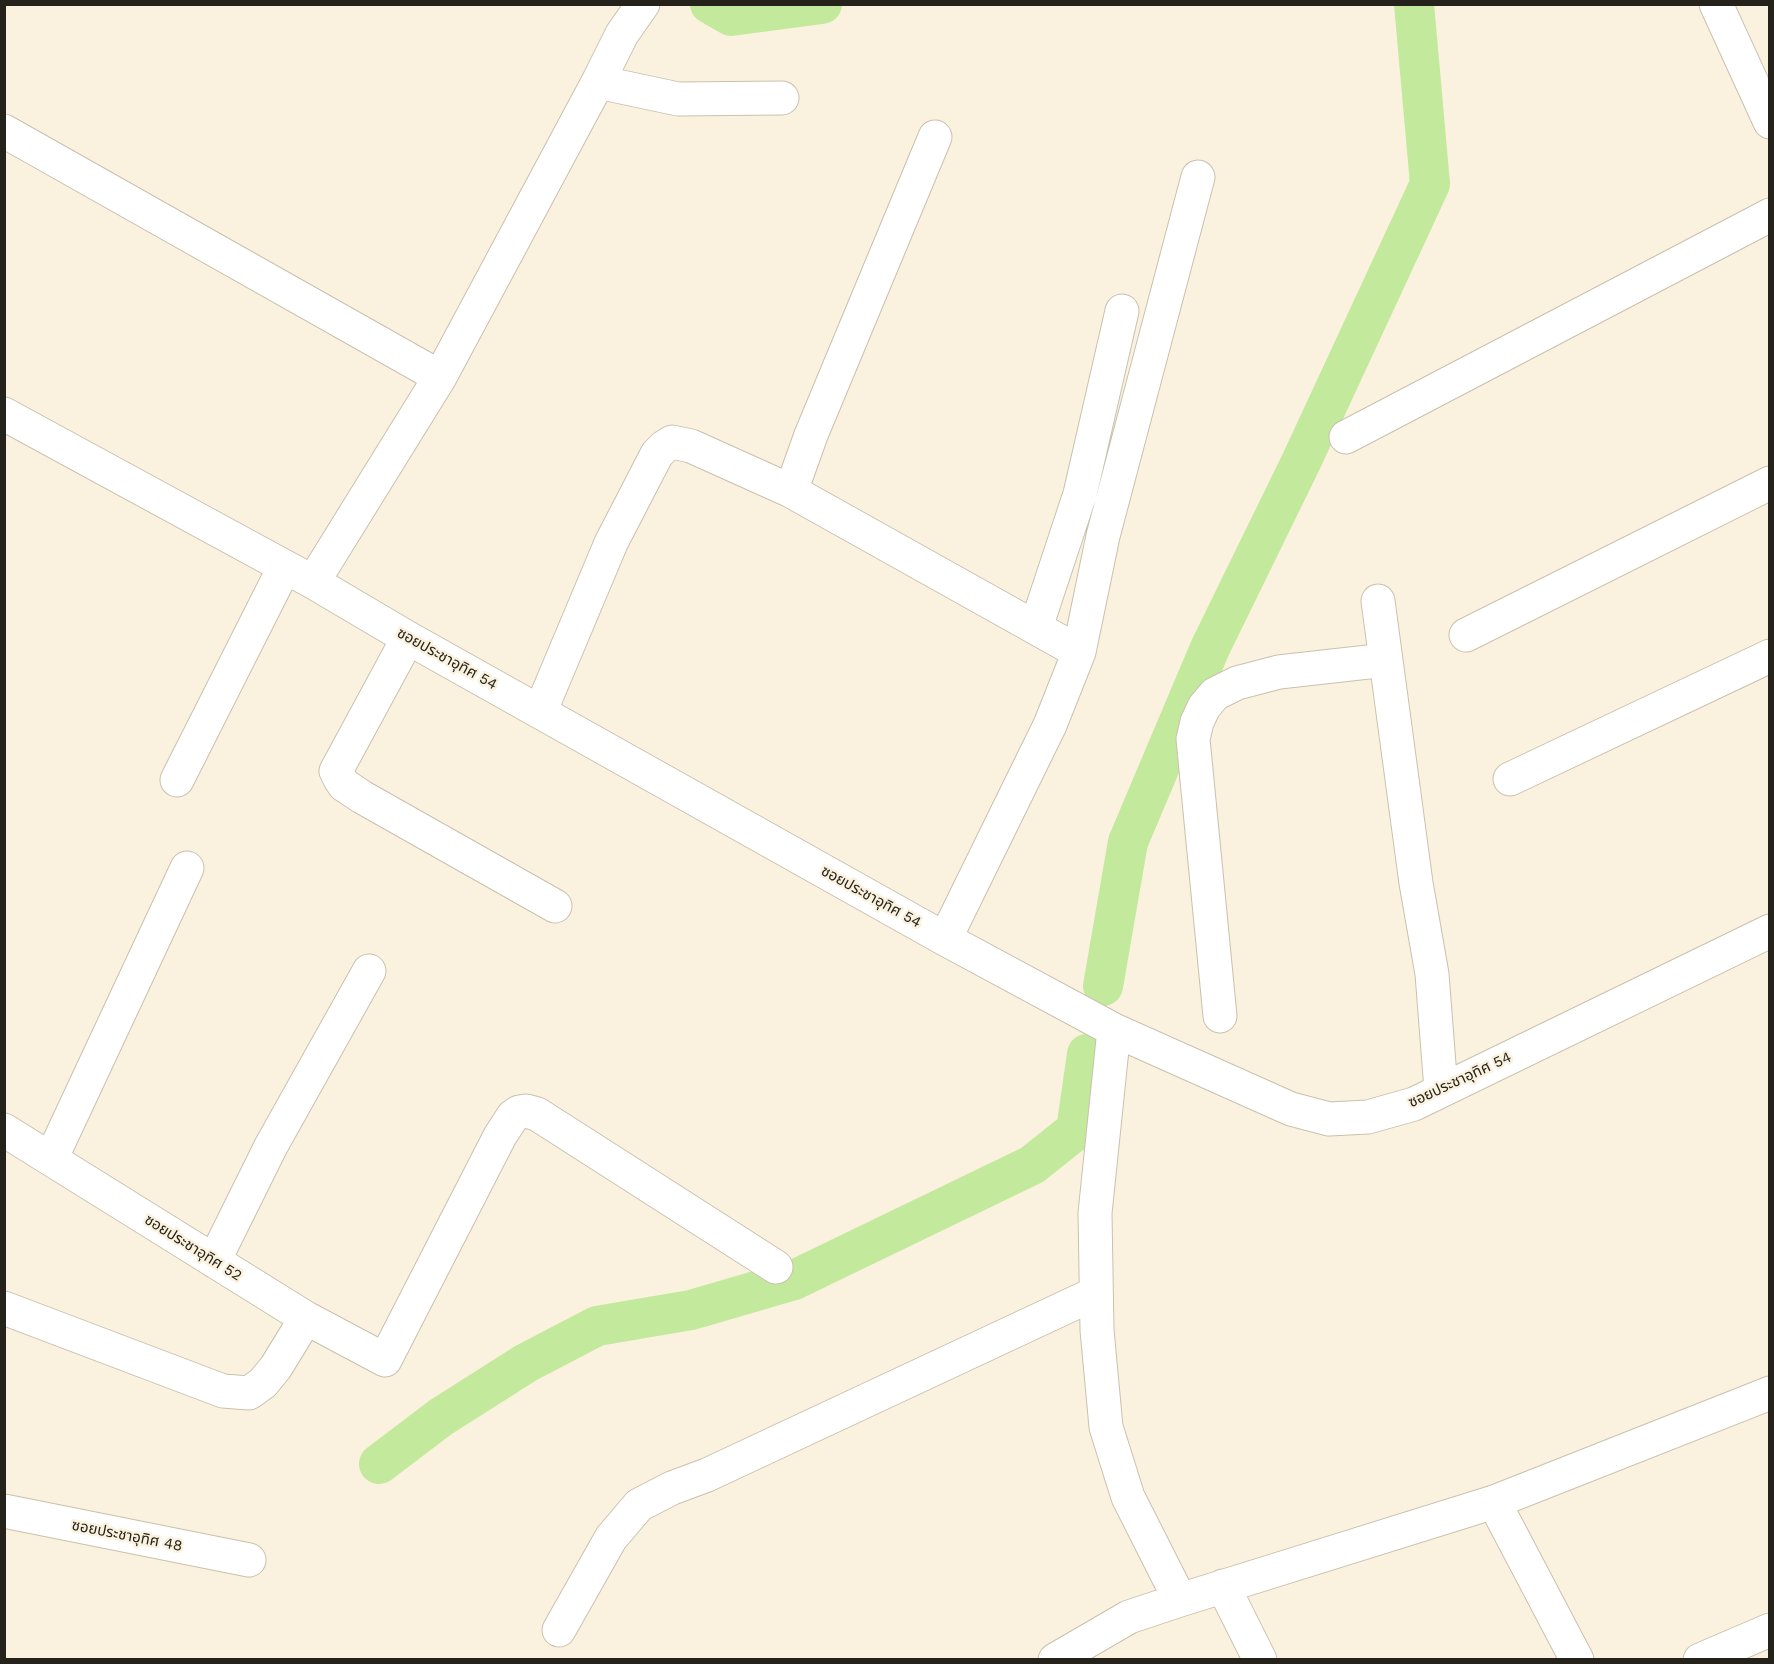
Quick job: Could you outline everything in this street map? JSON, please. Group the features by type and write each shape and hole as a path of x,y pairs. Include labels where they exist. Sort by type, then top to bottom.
{"street":[{"path":"313,582 440,377 622,34 643,4"},
{"path":"1716,4 1770,123"},
{"path":"598,82 678,99 782,98"},
{"path":"4,131 440,377"},
{"path":"791,491 811,435 935,137"},
{"path":"945,939 1050,725 1079,652 1103,536 1198,177"},
{"path":"1346,437 1770,215"},
{"path":"1036,627 1080,494 1122,311"},
{"name":"ซอยประชาอุทิศ 54","path":"4,414 313,582 408,638 945,939 1114,1030 1291,1109 1329,1119 1368,1117 1414,1104 1770,931"},
{"path":"540,712 611,543 657,454 672,442 691,446 791,491 1079,652"},
{"path":"1466,635 1770,483"},
{"path":"177,780 284,568"},
{"path":"1378,601 1416,883 1432,974 1441,1090"},
{"path":"408,638 336,771 340,779 344,785 362,797 555,906"},
{"path":"1510,779 1770,656"},
{"path":"1220,1016 1193,739 1197,722 1204,707 1215,694 1237,683 1279,672 1386,660"},
{"path":"51,1159 187,868"},
{"path":"214,1261 271,1146 369,971"},
{"path":"1114,1030 1095,1213 1097,1330 1106,1427 1128,1497 1180,1600"},
{"name":"ซอยประชาอุทิศ 52","path":"4,1130 306,1318 385,1360 500,1136 513,1116 519,1112 537,1114 776,1267"},
{"path":"560,1630 611,1538 639,1505 1096,1293"},
{"path":"4,1308 223,1390 249,1393 263,1383 276,1367 306,1318"},
{"path":"1055,1659 1129,1617 1494,1502 1770,1393"},
{"path":"1494,1502 1577,1659"},
{"name":"ซอยประชาอุทิศ 48","path":"4,1511 249,1560"},
{"path":"1222,1586 1260,1659"},
{"path":"1700,1659 1770,1630"}],"waterway":[{"path":"710,4 731,16 822,4"},
{"path":"1103,986 1128,842 1210,648 1301,462 1430,184 1414,4"},
{"path":"379,1464 441,1417 526,1363 597,1326 691,1310 794,1280 1032,1165 1076,1130 1087,1054"}]}
